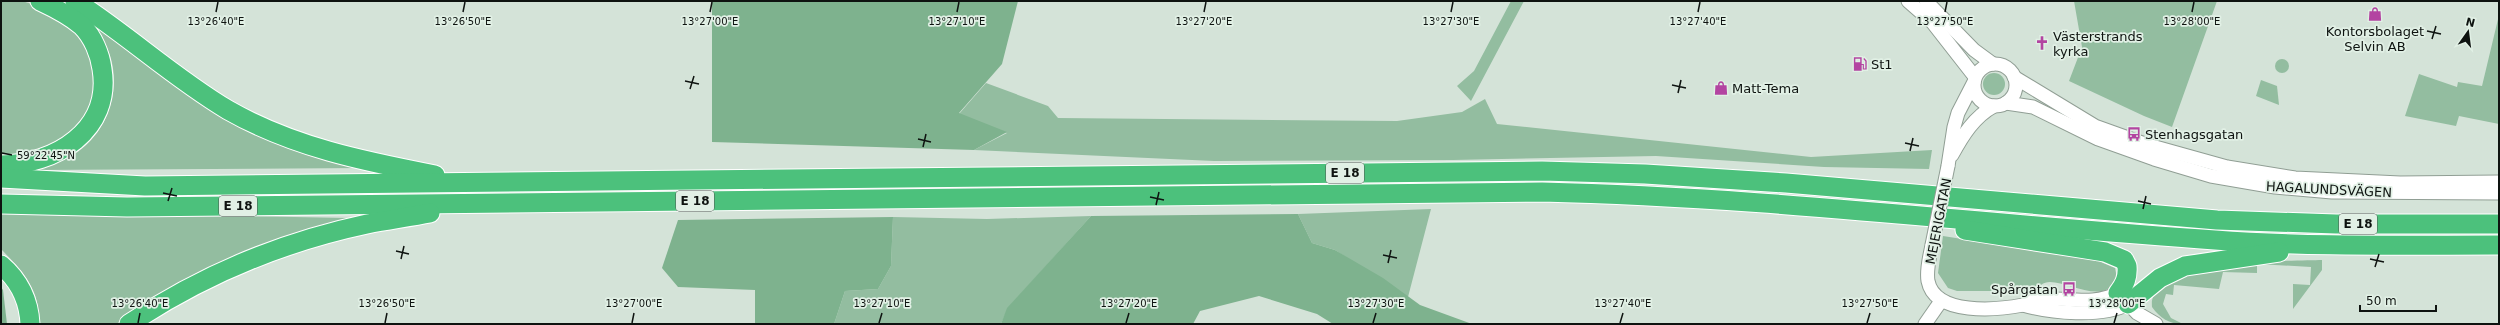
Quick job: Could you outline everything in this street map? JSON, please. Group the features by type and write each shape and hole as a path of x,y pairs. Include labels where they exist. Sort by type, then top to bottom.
{"highway":[{"path":"1,166 34,161 52,155 69,146 91,125 102,99 104,86 101,62 89,35 71,18 40,1"},
{"path":"75,1 199,92 256,124 318,149 472,182"},
{"name":"E 18","path":"1,178 145,186 1542,171 1645,174 1786,183 2238,221 2336,224 2499,224"},
{"name":"E 18","path":"1,204 127,207 1542,192 1645,194 1881,211 2216,240 2334,244 2499,245"},
{"path":"129,324 200,283 238,264 280,248 367,224 474,204"},
{"path":"1881,211 1948,227 2105,252 2124,260 2127,266 2128,275 2124,285 2123,298"},
{"path":"2123,298 2185,266 2334,244"},
{"path":"1,265 16,281 24,297 30,324"}],"street":[{"path":"1908,1 1932,22 1975,80 1978,98 2000,104 2015,89 2014,77 2006,67 1993,64 1974,50 1926,1"},
{"path":"1975,80 1982,68 1993,64"},
{"name":"HAGALUNDSVÄGEN","path":"2014,77 2095,126 2135,141 2227,167 2295,178 2400,183 2499,182"},
{"name":"MEJERIGATAN","path":"1941,301 1928,282 1932,245 1958,112 1975,80"},
{"name":"MEJERIGATAN","path":"1950,158 1968,127 1981,115 2000,104"},
{"name":"HAGALUNDSVÄGEN","path":"2000,104 2033,107 2098,139 2154,159 2211,176 2275,187 2356,192 2499,193"},
{"path":"1925,324 1941,301 1962,308 2001,308 2023,304 2038,309 2099,312 2119,309 2123,298 2156,324"}],"green space":[{"path":"1,1 22,1 38,6 77,27 101,81 82,126 54,148 1,158"},
{"path":"712,1 1018,1 1002,64 959,113 1007,132 974,150 712,142"},
{"path":"1511,1 1524,1 1471,101 1457,86 1474,71"},
{"path":"2074,1 2217,1 2172,127 2144,116 2069,81 2082,47"},
{"path":"2499,15 2499,124 2459,116 2456,126 2405,116 2419,74 2457,87 2458,82 2482,86"},
{"path":"87,21 158,71 365,168 33,170 58,162 73,155 86,145 97,133 111,104 114,87 110,55 103,40"},
{"path":"2282,59 2287,61 2289,66 2287,71 2282,73 2277,71 2275,66 2277,61"},
{"path":"1994,73 2002,76 2005,84 2002,92 1994,95 1986,92 1983,84 1986,76"},
{"path":"2261,80 2277,86 2279,105 2256,96"},
{"path":"986,83 1048,106 1058,118 1397,121 1462,112 1485,99 1497,124 1811,157 1932,150 1929,169 1824,167 1656,156 1453,160 1214,161 974,150 1007,133 959,114"},
{"path":"1431,209 1408,297 1335,250 1312,243 1298,214"},
{"path":"1,212 348,218 309,230 121,324 39,324 37,301 29,282 17,266 1,249"},
{"path":"1298,214 1312,243 1335,250 1383,278 1420,305 1472,324 1333,324 1317,314 1259,296 1200,311 1193,324 1001,324 1007,308 1091,216"},
{"path":"1091,216 1008,308 1001,324 834,324 845,291 878,289 891,266 893,217 987,219"},
{"path":"893,217 891,266 878,289 845,291 834,324 755,324 755,290 678,287 662,268 678,220"},
{"path":"1943,236 2096,260 2115,268 2117,278 2111,286 2096,292 2050,282 2039,286 2034,291 1957,291 1948,288 1938,273"},
{"path":"2322,260 2322,270 2293,309 2293,284 2310,285 2311,267 2257,264 2257,273 2223,272 2219,289 2174,285 2173,295 2166,294 2163,304 2171,318 2183,324 2165,320 2152,307 2157,291 2172,280 2195,271 2253,263"},
{"path":"1,287 3,290 7,324 1,324"}],"place":[{"name":"Kontorsbolaget Selvin AB","path":"2375,14"},
{"name":"Västerstrands kyrka","path":"2042,43"},
{"name":"St1","path":"1860,64"},
{"name":"Matt-Tema","path":"1721,88"},
{"name":"Stenhagsgatan","path":"2134,134"},
{"name":"Spårgatan","path":"2069,289"}]}
